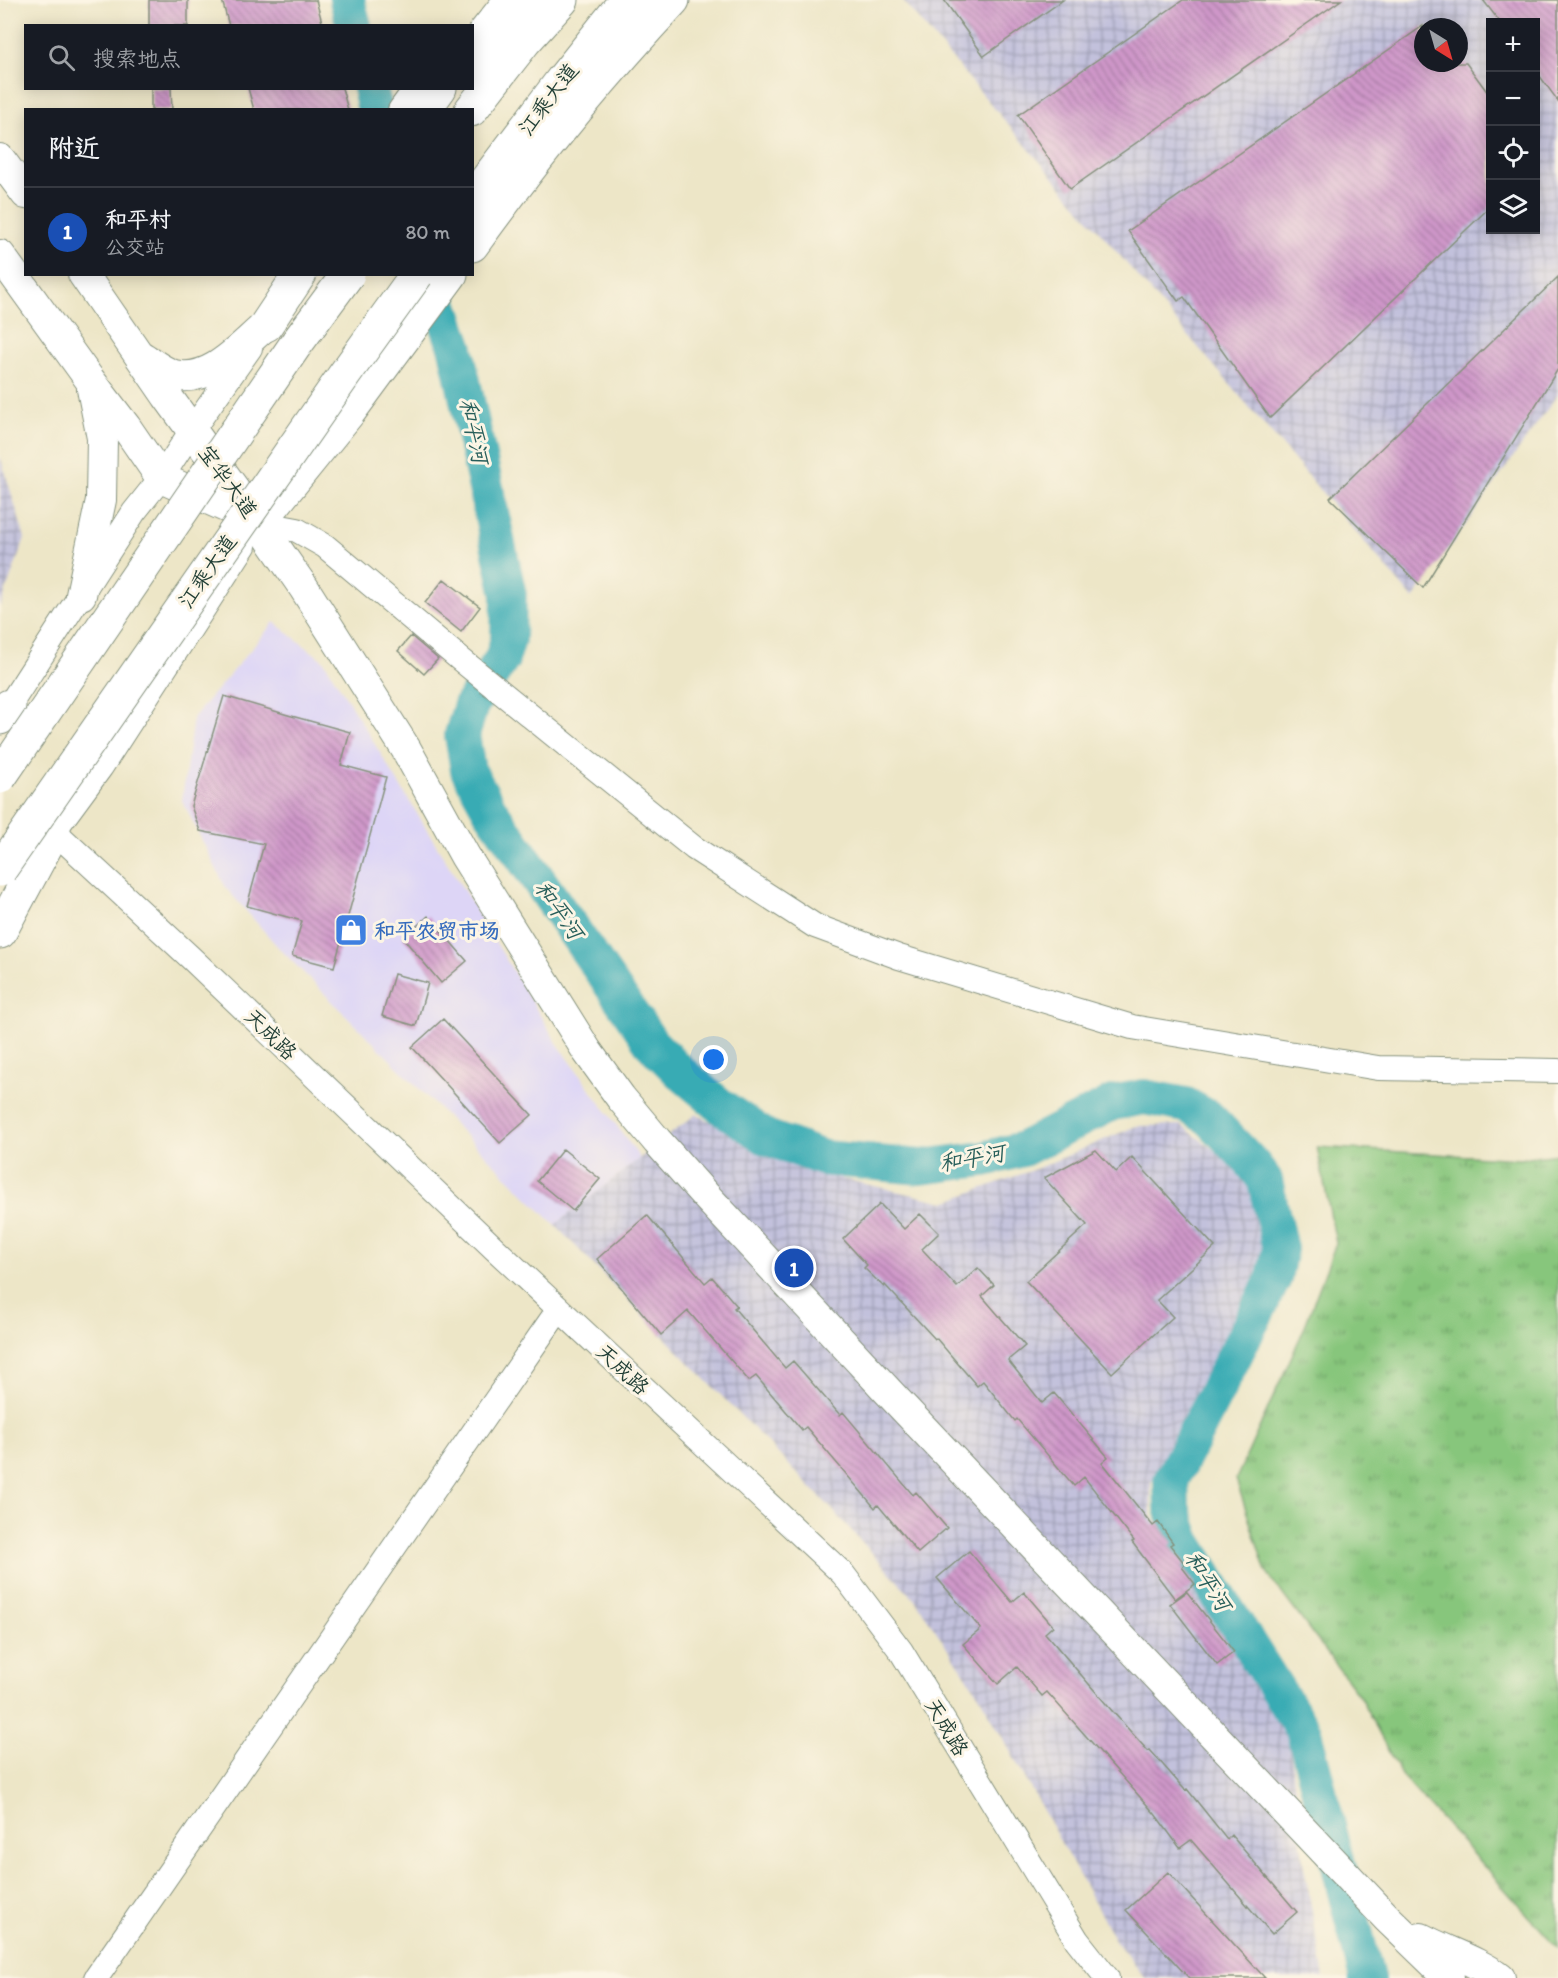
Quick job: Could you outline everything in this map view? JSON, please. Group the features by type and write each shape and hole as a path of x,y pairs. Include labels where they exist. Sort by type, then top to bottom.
{"highway":[{"path":"474,46 511,0"},
{"path":"474,80 524,42 562,0"},
{"name":"江乘大道","path":"474,219 562,80 626,0"},
{"path":"474,220 517,183 622,54 673,0"},
{"path":"445,102 461,90"},
{"path":"266,326 299,276"},
{"path":"0,777 294,348 347,276"},
{"name":"江乘大道","path":"0,870 331,393 416,276"},
{"path":"259,523 349,412 413,314 449,276"},
{"path":"0,932 54,831"}],"main road":[{"path":"0,159 24,191"},
{"path":"0,255 161,478"},
{"name":"宝华大道","path":"83,276 259,523"},
{"path":"139,355 172,375 193,377 213,369 266,326"},
{"path":"81,594 101,500 102,438 90,380"},
{"name":"宝华大道","path":"161,478 259,523"},
{"path":"259,523 304,588 406,749 465,856 587,1051 621,1098 713,1203 1281,1808 1387,1918 1449,1978"},
{"path":"1387,1918 1442,1950 1492,1971 1500,1978"}],"street":[{"path":"472,24 493,0"},
{"path":"474,65 535,0"},
{"path":"474,220 569,94 648,0"},
{"path":"401,108 415,90"},
{"path":"266,326 288,276"},
{"path":"3,715 134,512 161,478 192,430 304,276"},
{"path":"413,314 433,276"},
{"path":"0,910 101,767 259,523 297,530 325,546 694,848 815,926 899,957 1132,1027 1378,1068 1558,1071"},
{"name":"天成路","path":"54,831 191,958 559,1310 843,1574 901,1651 1077,1940 1107,1978"},
{"path":"96,1978 559,1310"}],"shaded area":[{"path":"902,0 1558,0 1558,394 1413,599"},
{"path":"0,456 25,538 0,607"},
{"path":"274,622 324,661 557,1043 640,1158 555,1225 279,948 226,888 182,800 193,718"},
{"path":"696,1114 803,1170 945,1202 1038,1168 1136,1126 1181,1125 1241,1170 1271,1232 1260,1301 1151,1483 1151,1515 1289,1734 1303,1861 1324,1978 1145,1978 1115,1940 979,1695 916,1601 830,1507 555,1225"}],"green space":[{"path":"1317,1147 1520,1159 1558,1154 1558,1948 1401,1775 1360,1697 1266,1572 1236,1479 1303,1331 1336,1243"}],"building":[{"path":"149,0 188,0 188,24 149,24"},
{"path":"222,0 316,0 322,24 228,24"},
{"path":"944,0 1063,0 984,56"},
{"path":"1183,0 1341,0 1070,189 1018,115"},
{"path":"1483,0 1558,0 1558,101 1540,76 1540,18 1497,18"},
{"path":"1414,32 1414,72 1468,72 1468,66 1486,90 1486,211 1270,418 1184,297 1178,301 1128,231"},
{"path":"151,90 171,90 172,108 151,108"},
{"path":"249,90 343,90 347,108 253,108"},
{"path":"1558,277 1558,369 1423,588 1330,498"},
{"path":"444,579 480,607 461,632 425,603"},
{"path":"411,636 438,659 424,674 398,651"},
{"path":"224,696 350,732 341,765 386,777 334,967 292,956 302,921 247,906 264,844 200,831 191,806"},
{"path":"428,916 467,961 441,983 403,938"},
{"path":"394,974 428,983 416,1026 382,1016"},
{"path":"443,1019 532,1115 500,1143 412,1047"},
{"path":"563,1149 600,1179 573,1211 537,1181"},
{"path":"1096,1150 1116,1172 1132,1157 1215,1247 1157,1300 1173,1317 1112,1373 1026,1281 1087,1225 1044,1178"},
{"path":"880,1204 904,1229 920,1214 939,1233 922,1249 957,1287 978,1268 994,1285 982,1296 1025,1346 1008,1360 1042,1403 1054,1393 1108,1457 1102,1462 1153,1526 1158,1522 1173,1543 1170,1545 1185,1564 1182,1567 1195,1584 1175,1599 1132,1542 1134,1541 1084,1477 1074,1486 1017,1419 1015,1421 983,1381 977,1386 936,1338 885,1285 884,1287 864,1268 867,1265 843,1239"},
{"path":"647,1215 705,1283 712,1277 737,1306 734,1308 785,1368 793,1361 840,1415 843,1412 913,1495 916,1492 947,1528 918,1553 878,1505 875,1508 806,1427 802,1430 756,1376 749,1381 688,1311 661,1335 597,1259"},
{"path":"969,1551 1012,1602 1024,1592 1053,1626 1045,1633 1148,1751 1150,1750 1185,1790 1187,1789 1227,1839 1231,1835 1297,1912 1272,1934 1191,1840 1180,1848 1155,1814 1047,1692 1042,1696 1017,1667 998,1684 963,1644 981,1629 937,1578"},
{"path":"1187,1592 1234,1652 1217,1665 1170,1604"},
{"path":"1168,1872 1265,1978 1189,1978 1126,1910"}],"waterway":[{"name":"和平河","path":"347,0 353,24"},
{"name":"和平河","path":"370,90 375,108"},
{"name":"和平河","path":"431,276 456,349 509,595 508,639 502,659 471,705 462,735 468,770 490,810 652,1044 680,1072 723,1108 766,1137 823,1158 921,1167 984,1159 1023,1149 1112,1103 1144,1097 1186,1105 1209,1118 1265,1180 1280,1249 1274,1278 1171,1481 1172,1508 1184,1541 1304,1732 1367,1978"}],"place":[{"name":"和平农贸市场","path":"351,930"},
{"name":"和平村","path":"794,1268"}]}
